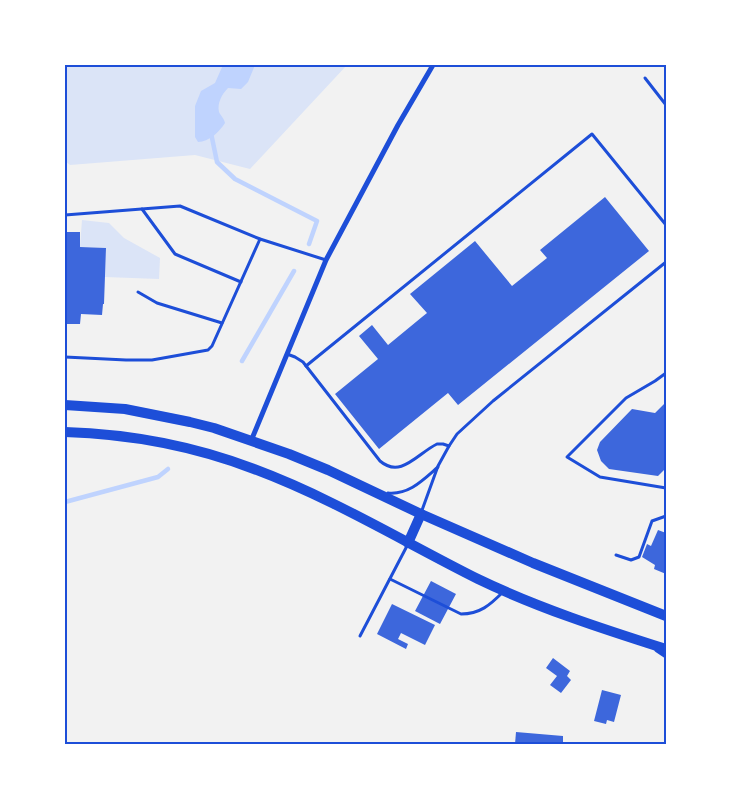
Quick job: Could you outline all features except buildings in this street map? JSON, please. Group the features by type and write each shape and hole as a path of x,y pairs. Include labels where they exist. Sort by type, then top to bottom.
{"highway":[{"path":"65,405 125,409 166,416 214,428 328,470 421,514 666,616"},
{"path":"65,432 114,436 169,444 232,461 316,496 505,590 620,635 666,649"},
{"path":"408,543 421,514"}],"street":[{"path":"251,442 326,260 389,141 433,65"},
{"path":"620,635 660,651 666,656"}],"lane":[{"path":"645,78 666,105"},
{"path":"306,366 592,134 666,225"},
{"path":"65,215 180,206 260,239 326,260"},
{"path":"142,209 176,254 240,282"},
{"path":"65,357 152,360 208,350 212,346 260,239"},
{"path":"421,514 438,466 457,434 493,401 666,262"},
{"path":"138,292 157,303 222,323"},
{"path":"287,354 298,359 306,366 374,454 385,465 393,468 400,467 437,444 449,446"},
{"path":"666,373 655,382 626,398 567,457 600,477 666,488"},
{"path":"368,489 390,494 401,493 412,488 438,466"},
{"path":"616,555 632,560 639,557 652,521 666,516"},
{"path":"360,636 408,543"},
{"path":"390,579 461,614 471,614 480,611 491,605 505,590"}],"shaded area":[{"path":"65,65 347,65 250,169 195,155 70,165 65,161"},
{"path":"82,220 109,223 124,238 160,258 159,279 105,277 106,248 80,247"}],"water":[{"path":"223,65 255,65 248,82 241,89 228,88 222,96 219,102 219,112 225,123 223,126 210,138 198,142 195,137 195,106 201,91 215,83"}],"waterway":[{"path":"211,133 217,162 235,179 317,221 309,244"},
{"path":"242,361 294,271"},
{"path":"65,502 158,477 168,469"}]}
